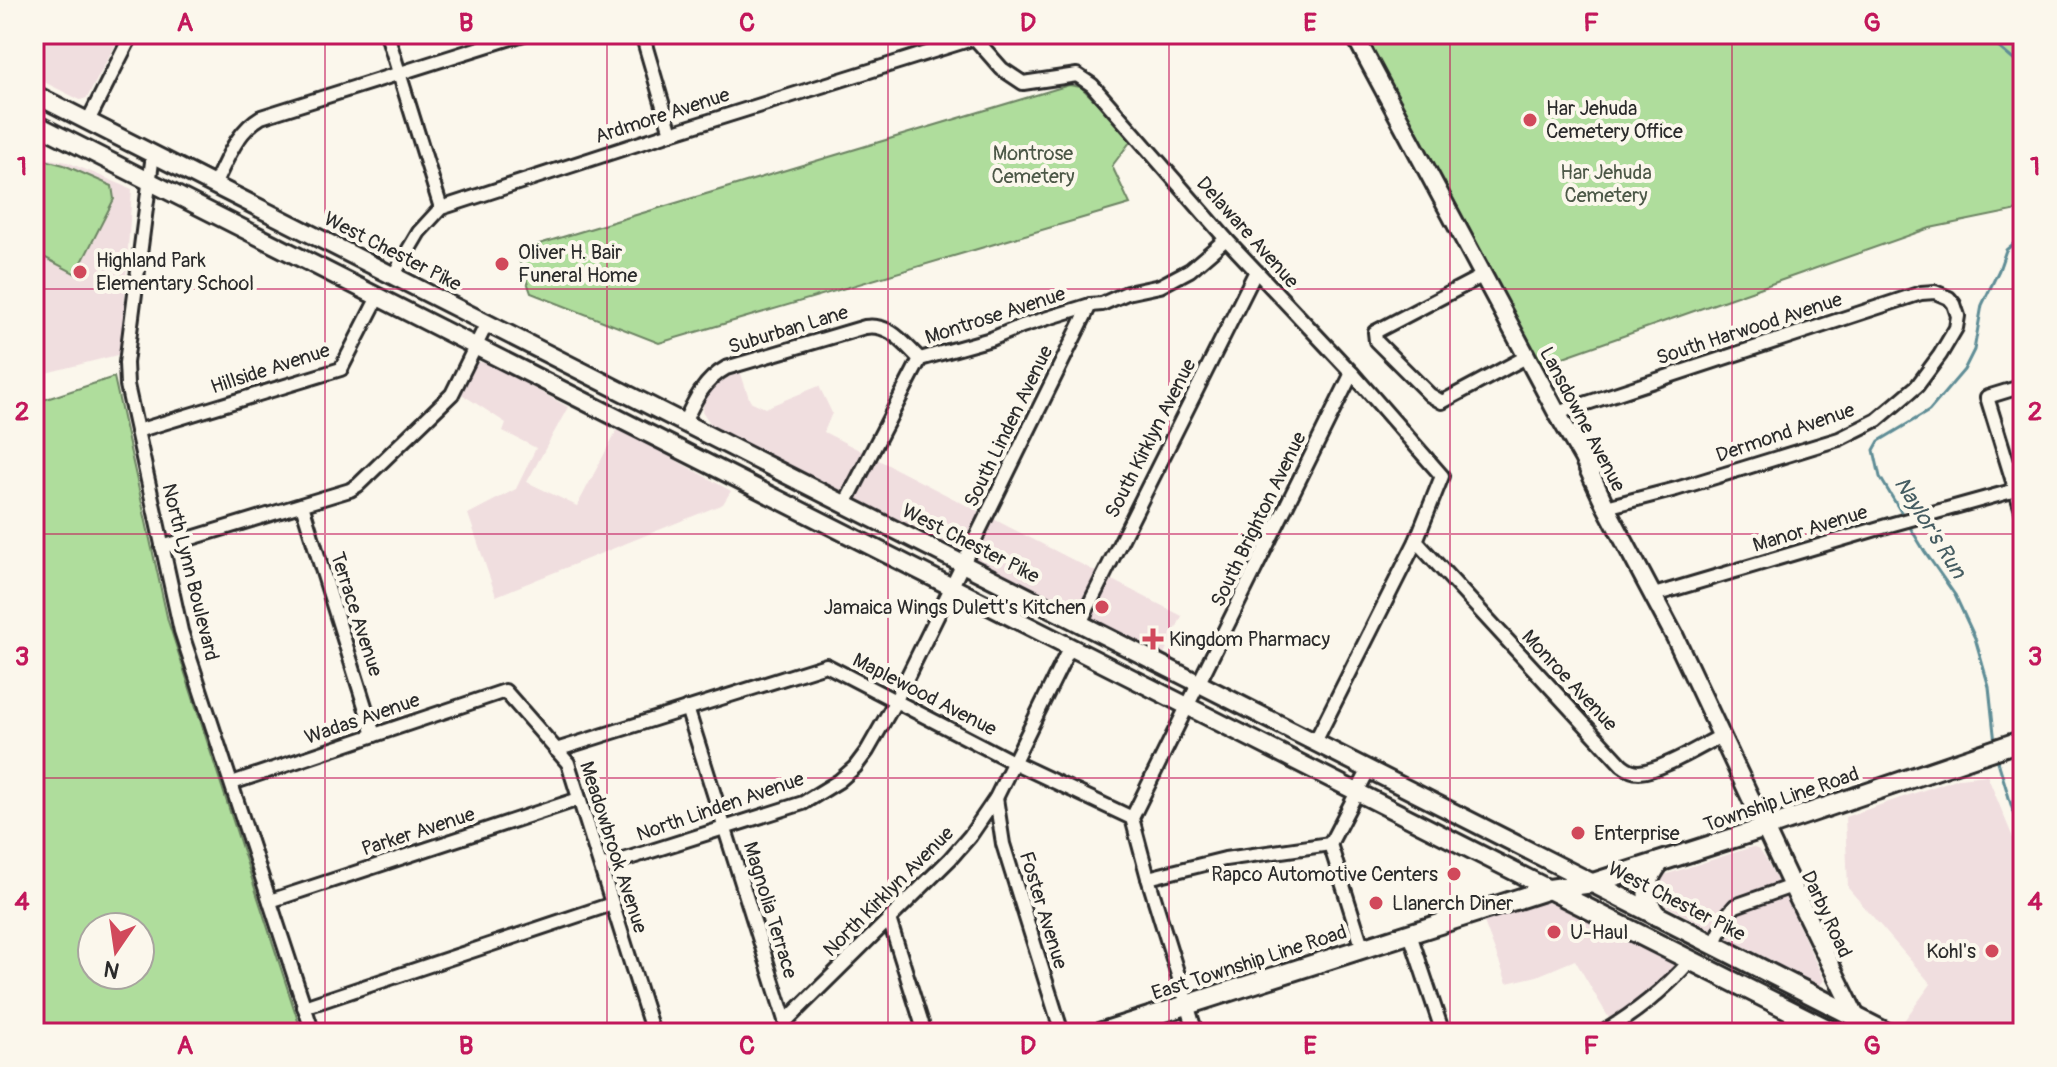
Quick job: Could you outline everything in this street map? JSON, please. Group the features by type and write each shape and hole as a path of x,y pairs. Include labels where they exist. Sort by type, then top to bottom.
{"highway":[{"name":"Township Line Road","path":"1549,889 1593,883 1660,862 2023,740"},
{"path":"1657,916 1648,901 1646,887 1660,862"},
{"name":"West Chester Pike","path":"1593,883 1714,945 1854,1024 1887,1033"},
{"name":"East Township Line Road","path":"1099,1033 1549,889"},
{"path":"1549,889 1835,1033"}],"main road":[{"name":"Lansdowne Avenue","path":"1354,34 1654,595 1765,828"},
{"name":"West Chester Pike","path":"34,94 1593,883"},
{"path":"34,123 1549,889"},
{"name":"Darby Road","path":"1765,828 1854,1024 1864,1033"}],"street":[{"path":"88,121 132,34"},
{"path":"387,34 441,208 419,232 393,276"},
{"path":"214,185 238,137 250,123 261,117 524,34"},
{"path":"642,34 671,133"},
{"name":"Ardmore Avenue","path":"441,208 973,36"},
{"name":"Delaware Avenue","path":"973,36 1002,69 1023,83 1077,75 1092,85 1226,239 1352,373 1442,476 1416,541"},
{"name":"North Lynn Boulevard","path":"153,154 126,363 127,385 181,631 313,1033"},
{"name":"Montrose Avenue","path":"845,504 920,359 991,339 1090,305 1102,304 1127,293 1160,286 1190,270 1226,239"},
{"name":"South Kirklyn Avenue","path":"1080,623 1256,271"},
{"path":"1484,275 1375,332 1376,341 1430,395 1442,402 1528,356"},
{"name":"South Harwood Avenue","path":"1557,413 1921,293 1942,294 1952,302"},
{"name":"Hillside Avenue","path":"137,431 341,369 378,297"},
{"name":"Dermond Avenue","path":"1606,507 1839,439 1877,420 1917,386 1952,337 1958,316 1952,302"},
{"name":"South Linden Avenue","path":"963,564 1090,305"},
{"path":"162,547 358,485 446,400 456,387 487,323"},
{"name":"Suburban Lane","path":"684,423 704,386 726,368 865,327 884,327 920,359"},
{"name":"South Brighton Avenue","path":"1132,818 1352,373"},
{"path":"2023,386 1987,397 2019,489 2023,514"},
{"name":"Manor Avenue","path":"1654,595 2019,489"},
{"name":"Terrace Avenue","path":"302,505 374,735"},
{"path":"1315,742 1416,541"},
{"name":"Monroe Avenue","path":"1416,541 1629,770 1638,772 1650,769 1721,736"},
{"name":"North Linden Avenue","path":"601,867 803,803 839,781 867,751 895,702 963,564"},
{"name":"North Kirklyn Avenue","path":"787,1028 960,848 980,822 996,798 1070,647"},
{"name":"Maplewood Avenue","path":"556,750 826,665 1013,762 1132,818"},
{"name":"Wadas Avenue","path":"232,783 505,691"},
{"name":"Meadowbrook Avenue","path":"505,691 568,763 653,1033"},
{"name":"Magnolia Terrace","path":"687,708 787,1028"},
{"path":"1363,949 1330,844 1369,769"},
{"name":"Foster Avenue","path":"996,798 1003,844 1062,1033"},
{"name":"Parker Avenue","path":"270,901 579,799"},
{"path":"1132,818 1196,1033"},
{"path":"1148,878 1225,859 1330,844"},
{"path":"1714,945 1735,906 1792,886"},
{"path":"304,1007 612,904"},
{"path":"889,919 925,1033"},
{"path":"1410,934 1443,1033"},
{"path":"1602,1033 1633,1015 1691,960"}],"shaded area":[{"path":"34,34 121,34 87,98 80,100 34,77"},
{"name":"Highland Park Elementary School","path":"34,156 67,162 132,189 121,354 34,376"},
{"path":"477,362 488,363 568,407 527,482 577,506 618,428 731,491 723,504 496,596 468,514 516,489 536,448 503,431 506,423 460,393"},
{"path":"740,371 750,401 765,408 819,386 832,413 824,432 1182,616 1164,654 713,428 702,411 706,393"},
{"path":"1987,775 2023,862 2023,1033 1913,1033 1900,1026 1931,984 1848,888 1845,817 1959,778"},
{"path":"1752,847 1765,857 1785,896 1824,980 1820,986 1657,901 1658,877"},
{"path":"1546,902 1664,957 1676,965 1672,973 1646,996 1610,1020 1575,960 1537,976 1507,983 1484,922"}],"green space":[{"name":"Har Jehuda Cemetery","path":"1354,34 2004,34 2023,49 2023,209 1930,228 1535,367"},
{"name":"Montrose Cemetery","path":"1069,85 1081,87 1133,138 1112,166 1130,204 659,343 531,293 516,251"},
{"path":"45,160 112,186 114,199 76,274 34,252 34,225"},
{"path":"114,377 168,621 302,1033 34,1033 34,403"}],"waterway":[{"name":"Naylor's Run","path":"1983,34 2023,68"},
{"name":"Naylor's Run","path":"1904,517 1880,477 1874,450 1879,441 1929,411 1964,370 1974,350 1982,305 2006,250 2023,236"},
{"name":"Naylor's Run","path":"1908,524 1955,595 1975,638 1989,687 1995,743"},
{"name":"Naylor's Run","path":"1997,758 2023,834"}],"place":[{"name":"Har Jehuda Cemetery Office","path":"1530,120"},
{"name":"Oliver H. Bair Funeral Home","path":"502,264"},
{"name":"Highland Park Elementary School","path":"80,272"},
{"name":"Jamaica Wings Dulett's Kitchen","path":"1102,607"},
{"name":"Kingdom Pharmacy","path":"1153,639"},
{"name":"Enterprise","path":"1578,833"},
{"name":"Rapco Automotive Centers","path":"1454,874"},
{"name":"Llanerch Diner","path":"1376,903"},
{"name":"U-Haul","path":"1554,932"},
{"name":"Kohl's","path":"1992,951"}]}
